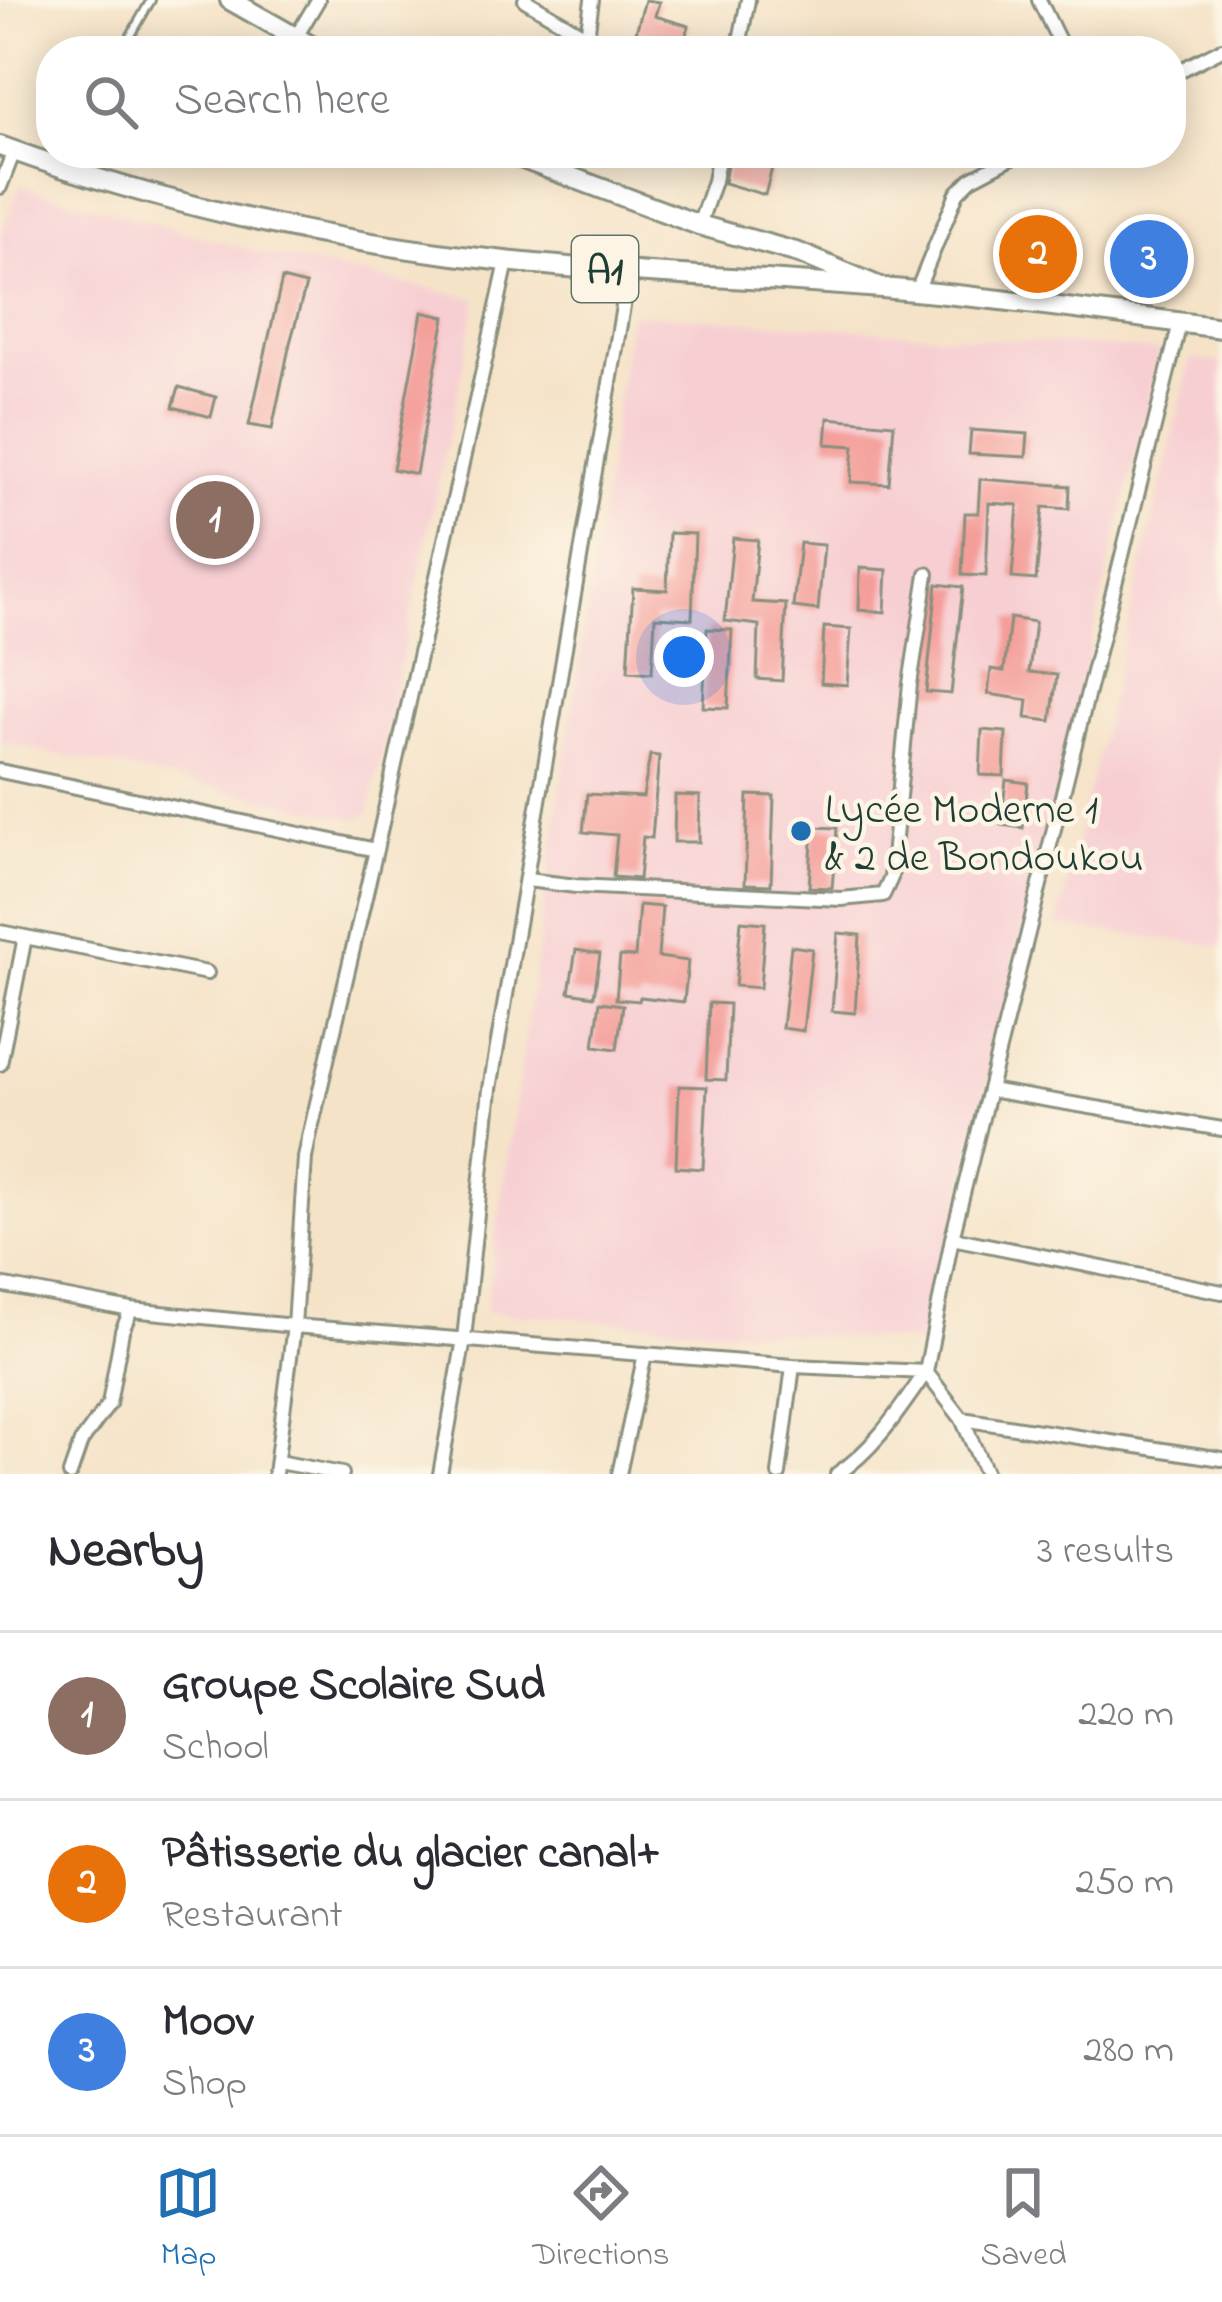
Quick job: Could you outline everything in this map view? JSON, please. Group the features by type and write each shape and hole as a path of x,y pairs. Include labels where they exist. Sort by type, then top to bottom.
{"main road":[{"path":"230,0 294,36"},
{"name":"A1","path":"83,168 178,201 384,245 507,262 917,291 1222,328"},
{"path":"546,168 699,225 800,253 884,288"}],"street":[{"path":"297,36 318,0"},
{"path":"525,0 585,36"},
{"path":"587,36 592,0"},
{"path":"741,36 748,0"},
{"path":"1040,0 1057,36"},
{"path":"1186,67 1222,49"},
{"path":"0,188 7,149"},
{"path":"699,225 716,168"},
{"path":"917,291 957,193 992,168"},
{"path":"342,1474 276,1468 294,1326 305,1158 507,262"},
{"path":"440,1474 464,1339 490,1089 629,271"},
{"path":"837,1474 886,1429 926,1372 952,1238 1180,323"},
{"path":"527,880 841,899 883,895 891,878 910,684 927,574"},
{"path":"0,771 376,850"},
{"path":"0,932 207,974"},
{"path":"0,1064 25,937"},
{"path":"989,1090 1222,1129"},
{"path":"952,1238 1222,1292"},
{"path":"0,1285 131,1310 294,1326 926,1372 962,1419 986,1474"},
{"path":"70,1474 81,1442 109,1404 122,1331 131,1310"},
{"path":"619,1474 645,1354"},
{"path":"779,1474 794,1366"},
{"path":"962,1419 1222,1459"}],"lane":[{"path":"131,36 151,0"}],"shaded area":[{"path":"20,186 265,254 477,299 369,813 358,819 0,742 0,238"},
{"name":"Lycée Moderne 1 & 2 de Bondoukou","path":"630,313 1160,351 926,1343 485,1312"},
{"path":"1191,359 1222,363 1222,946 1057,926"}],"building":[{"path":"645,0 659,2 655,16 689,26 686,36 636,32"},
{"path":"726,168 772,168 765,195 724,183"},
{"path":"282,279 306,285 272,429 249,425"},
{"path":"422,312 445,317 416,474 393,469"},
{"path":"179,387 216,397 211,417 173,407"},
{"path":"828,418 894,424 889,484 851,482 854,446 826,444"},
{"path":"971,430 1028,434 1026,457 969,454"},
{"path":"980,479 1070,486 1069,509 1043,507 1036,580 1012,578 1018,505 989,503 986,576 962,575 965,513 978,513"},
{"path":"669,533 695,534 692,619 655,617 652,673 628,671 633,588 667,590"},
{"path":"733,538 758,540 752,602 786,604 782,681 757,679 759,625 725,621"},
{"path":"800,543 824,545 818,610 793,607"},
{"path":"860,568 887,570 885,612 859,610"},
{"path":"937,584 963,587 951,694 926,692"},
{"path":"1010,618 1035,622 1029,672 1057,675 1051,721 1026,718 1028,700 988,694 991,669 1004,671"},
{"path":"824,627 851,629 847,685 821,683"},
{"path":"707,629 732,630 728,708 703,707"},
{"path":"982,730 1006,732 1004,776 980,775"},
{"path":"650,755 659,756 652,838 643,837 639,879 613,877 617,835 583,832 587,794 643,797"},
{"path":"1006,780 1028,783 1023,828 1001,825"},
{"path":"675,795 700,796 699,842 674,842"},
{"path":"748,795 774,796 771,885 745,884"},
{"path":"813,827 837,828 832,888 809,887"},
{"path":"639,905 662,907 658,957 688,961 684,1002 616,999 620,956 635,957"},
{"path":"741,921 765,923 760,988 735,986"},
{"path":"838,933 860,935 855,1013 832,1011"},
{"path":"791,946 812,949 803,1031 782,1028"},
{"path":"576,950 600,954 594,996 569,992"},
{"path":"600,1002 623,1005 617,1049 594,1046"},
{"path":"709,1003 729,1004 726,1080 706,1079"},
{"path":"679,1086 707,1087 703,1169 676,1167"}],"place":[{"name":"Pâtisserie du glacier canal+","path":"1038,254"},
{"name":"Moov","path":"1149,259"},
{"name":"Groupe Scolaire Sud","path":"215,520"},
{"name":"Lycée Moderne 1 & 2 de Bondoukou","path":"801,831"}]}
